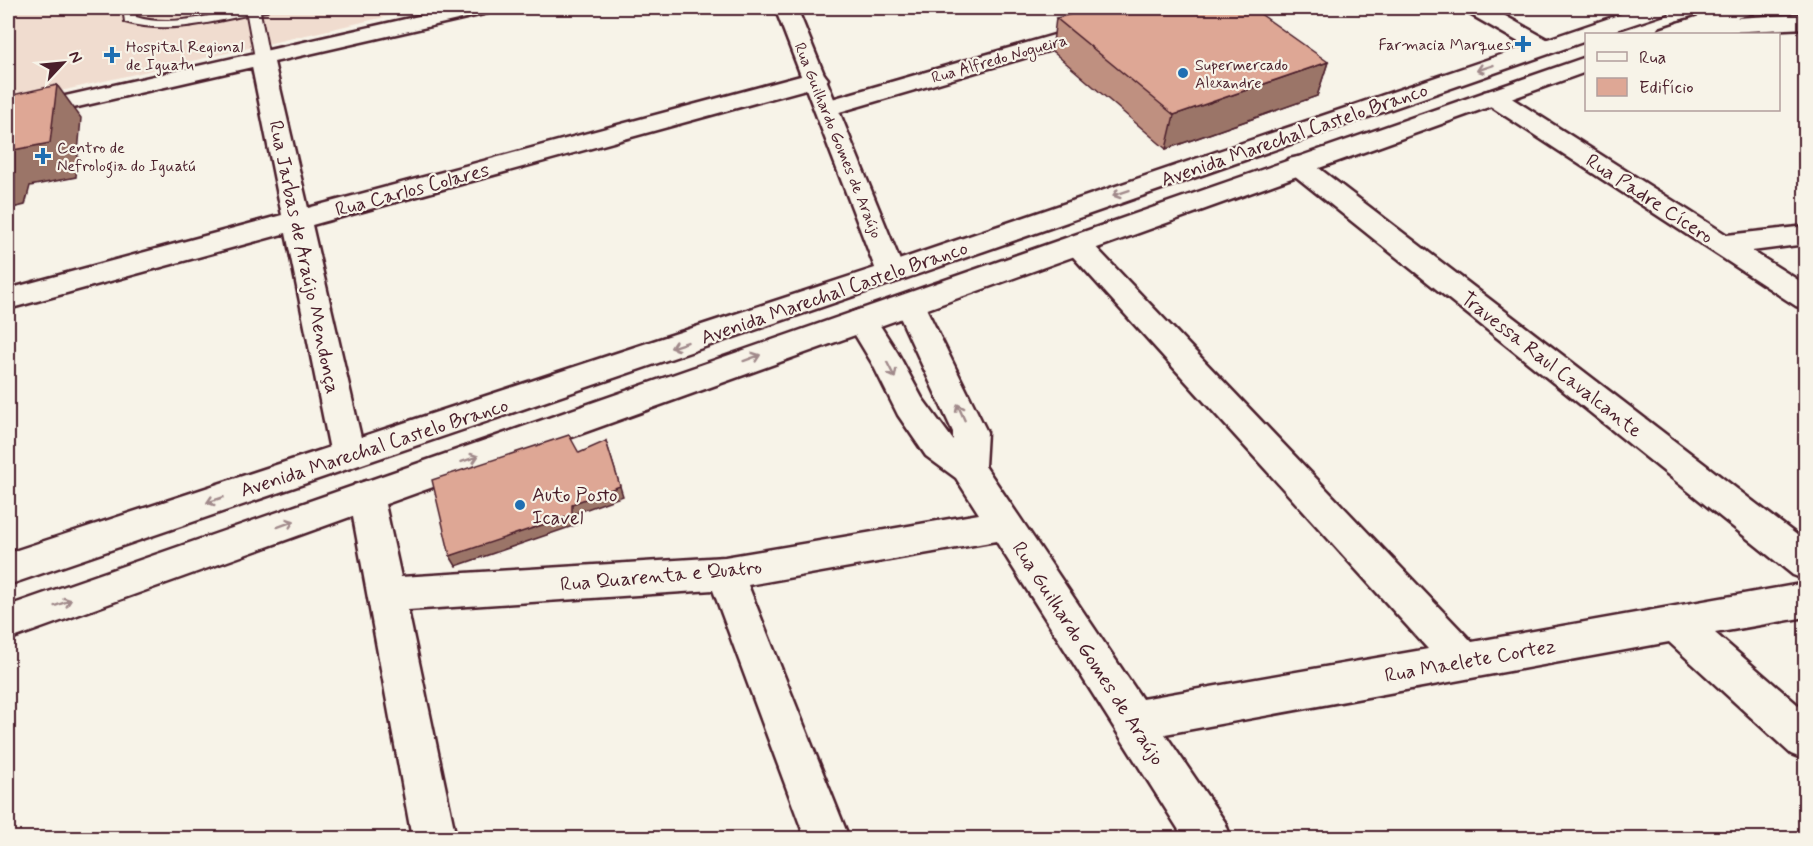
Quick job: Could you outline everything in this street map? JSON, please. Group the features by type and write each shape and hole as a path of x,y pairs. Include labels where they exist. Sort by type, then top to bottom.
{"street":[{"path":"8,116 480,8"},
{"name":"Rua Guilhardo Gomes de Araújo","path":"786,8 816,78 891,273"},
{"name":"Rua Alfredo Nogueira","path":"827,108 1170,8"},
{"path":"1476,8 1544,47"},
{"name":"Avenida Marechal Castelo Branco","path":"1585,33 1659,8"},
{"path":"1677,31 1744,8"},
{"path":"1677,31 1806,21"},
{"name":"Avenida Marechal Castelo Branco","path":"8,570 891,273 1585,33"},
{"name":"Rua Jarbas de Araújo Mendonça","path":"262,58 348,455"},
{"name":"Avenida Marechal Castelo Branco","path":"8,623 1585,65"},
{"name":"Rua Carlos Colares","path":"8,299 816,78"},
{"name":"Rua Padre Cícero","path":"1493,97 1806,299"},
{"name":"Travessa Raul Cavalcante","path":"1298,165 1806,564"},
{"path":"1723,245 1806,235"},
{"path":"1077,244 1464,661"},
{"path":"909,304 970,432 968,468"},
{"name":"Rua Guilhardo Gomes de Araújo","path":"861,320 886,360 910,406 938,447 968,468 1209,838"},
{"path":"536,393 551,431"},
{"path":"366,495 434,838"},
{"name":"Rua Quarenta e Quatro","path":"385,595 725,573 1005,524"},
{"path":"725,573 827,838"},
{"name":"Rua Maelete Cortez","path":"1134,720 1806,600"},
{"path":"1677,624 1806,740"}],"lane":[{"path":"129,8 130,19 138,23 163,25 257,9 262,58"}],"shaded area":[{"name":"Hospital Regional de Iguatu","path":"8,8 424,8 8,103"}],"building":[{"path":"1096,8 1252,8 1328,62 1174,115 1056,18"},
{"path":"57,85 50,143 8,151 8,96"},
{"name":"Auto Posto Icavel","path":"569,435 579,453 606,441 620,486 572,504 572,515 450,556 432,480"}],"place":[{"name":"Farmacia Marques","path":"1523,44"},
{"name":"Hospital Regional de Iguatu","path":"112,55"},
{"name":"Supermercado Alexandre","path":"1183,73"},
{"name":"Centro de Nefrologia do Iguatú","path":"43,156"},
{"name":"Auto Posto Icavel","path":"520,505"}]}
